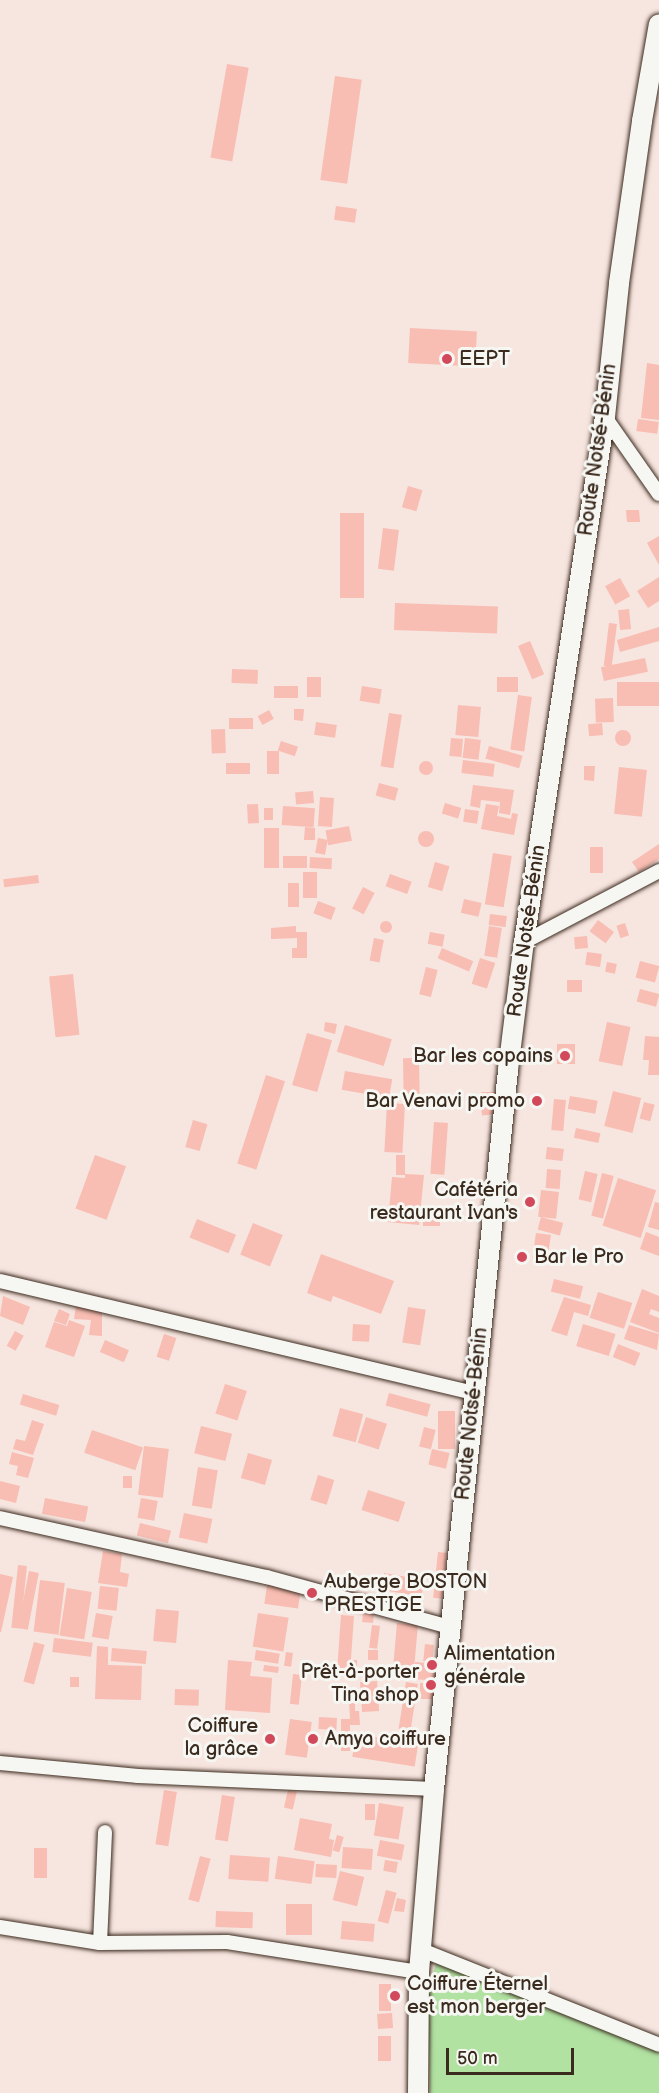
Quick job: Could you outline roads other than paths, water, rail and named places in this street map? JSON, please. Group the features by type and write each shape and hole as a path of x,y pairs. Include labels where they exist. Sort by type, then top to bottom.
{"main road":[{"name":"Route Notsé-Bénin","path":"418,2093 420,1972 434,1789 524,942 605,417 619,283 659,24"}],"street":[{"path":"605,417 659,494"},
{"path":"524,942 659,871"},
{"path":"0,1281 475,1393"},
{"path":"0,1518 267,1577 450,1627"},
{"path":"0,1763 138,1776 434,1789"},
{"path":"100,1943 105,1832"},
{"path":"0,1927 100,1943 227,1942 420,1972"},
{"path":"422,1950 659,2044"}],"place":[{"name":"EEPT","path":"447,359"},
{"name":"Bar les copains","path":"565,1056"},
{"name":"Bar Venavi promo","path":"537,1101"},
{"name":"Cafétéria restaurant Ivan's","path":"530,1202"},
{"name":"Bar le Pro","path":"522,1257"},
{"name":"Auberge BOSTON PRESTIGE","path":"312,1593"},
{"name":"Alimentation générale","path":"432,1665"},
{"name":"Prêt-à-porter Tina shop","path":"431,1685"},
{"name":"Coiffure la grâce","path":"270,1739"},
{"name":"Amya coiffure","path":"313,1739"},
{"name":"Coiffure Éternel est mon berger","path":"395,1996"}]}
